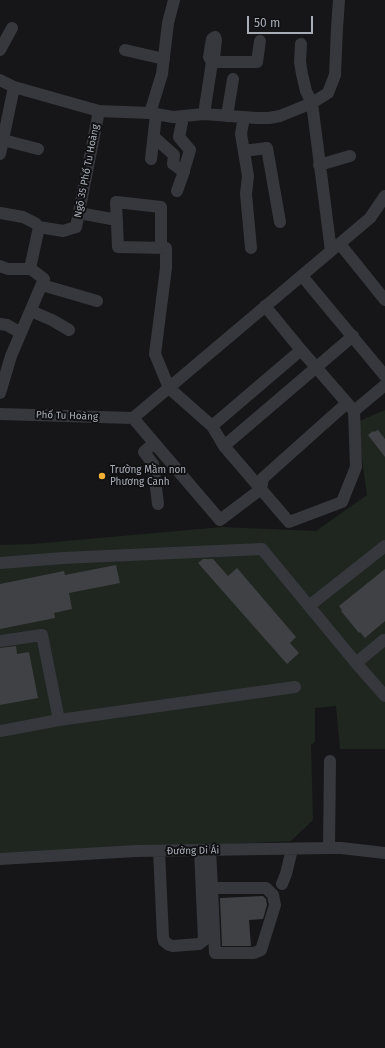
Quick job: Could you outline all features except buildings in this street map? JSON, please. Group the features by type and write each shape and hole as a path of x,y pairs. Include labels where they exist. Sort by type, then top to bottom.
{"street":[{"path":"151,159 155,138 153,114 162,74 168,23 174,0"},
{"path":"0,80 14,87 99,111 183,117 204,114 269,118 280,116 312,103 328,93 336,75 339,0"},
{"path":"0,50 12,28"},
{"path":"204,114 212,62 209,57 212,39 215,37 216,40"},
{"path":"212,62 257,62 260,41"},
{"path":"301,44 294,65 312,103 319,165 335,247 385,300"},
{"path":"125,50 164,59"},
{"path":"227,116 233,79"},
{"path":"0,154 14,87"},
{"name":"Ngõ 35 Phố Tu Hoàng","path":"39,227 63,232 76,227 99,111"},
{"path":"177,191 190,150 179,137 183,117"},
{"path":"244,117 241,134 248,176 246,194 251,248"},
{"path":"155,138 174,155 173,164 184,172"},
{"path":"3,140 38,149"},
{"path":"244,151 267,148 280,222"},
{"path":"319,165 350,156"},
{"path":"162,248 161,206 116,202 118,247 162,248 166,248 166,268 154,354 169,388 212,426 224,446 289,522 342,502 356,467 350,407 265,306"},
{"path":"383,205 370,218 302,276 133,418 220,520 262,489 263,478 350,407 385,385"},
{"path":"0,213 23,217 35,223 39,227 31,269"},
{"path":"79,213 117,220"},
{"path":"0,266 8,269 31,269 44,279 11,356 0,393"},
{"path":"302,276 385,376"},
{"path":"42,285 97,301"},
{"path":"31,311 52,320 69,330"},
{"path":"0,324 6,325 22,333"},
{"path":"224,446 353,336"},
{"path":"212,426 301,350"},
{"name":"Phố Tu Hoàng","path":"0,414 133,418"},
{"path":"154,443 144,452 153,464 158,504"},
{"path":"309,606 385,546"},
{"path":"0,563 63,558 262,549 385,696"},
{"path":"0,641 42,635 60,720"},
{"path":"356,663 384,640"},
{"path":"0,731 60,720 295,687"},
{"path":"329,848 330,761"},
{"name":"Đường Di Ái","path":"0,859 160,851 329,848 385,853"},
{"path":"282,884 292,849"},
{"path":"160,851 163,937 164,941 173,946 199,944 204,940 205,850"},
{"path":"205,850 212,888 215,953 254,953 261,950 275,905 273,895 266,888 212,888"}],"shaded area":[{"path":"385,410 385,749 340,749 336,706 315,708 315,742 311,745 313,820 291,841 0,856 0,545 32,544 222,527 316,531 367,495 357,422"}],"place":[{"name":"Trường Mầm non Phương Canh","path":"102,476"}]}
